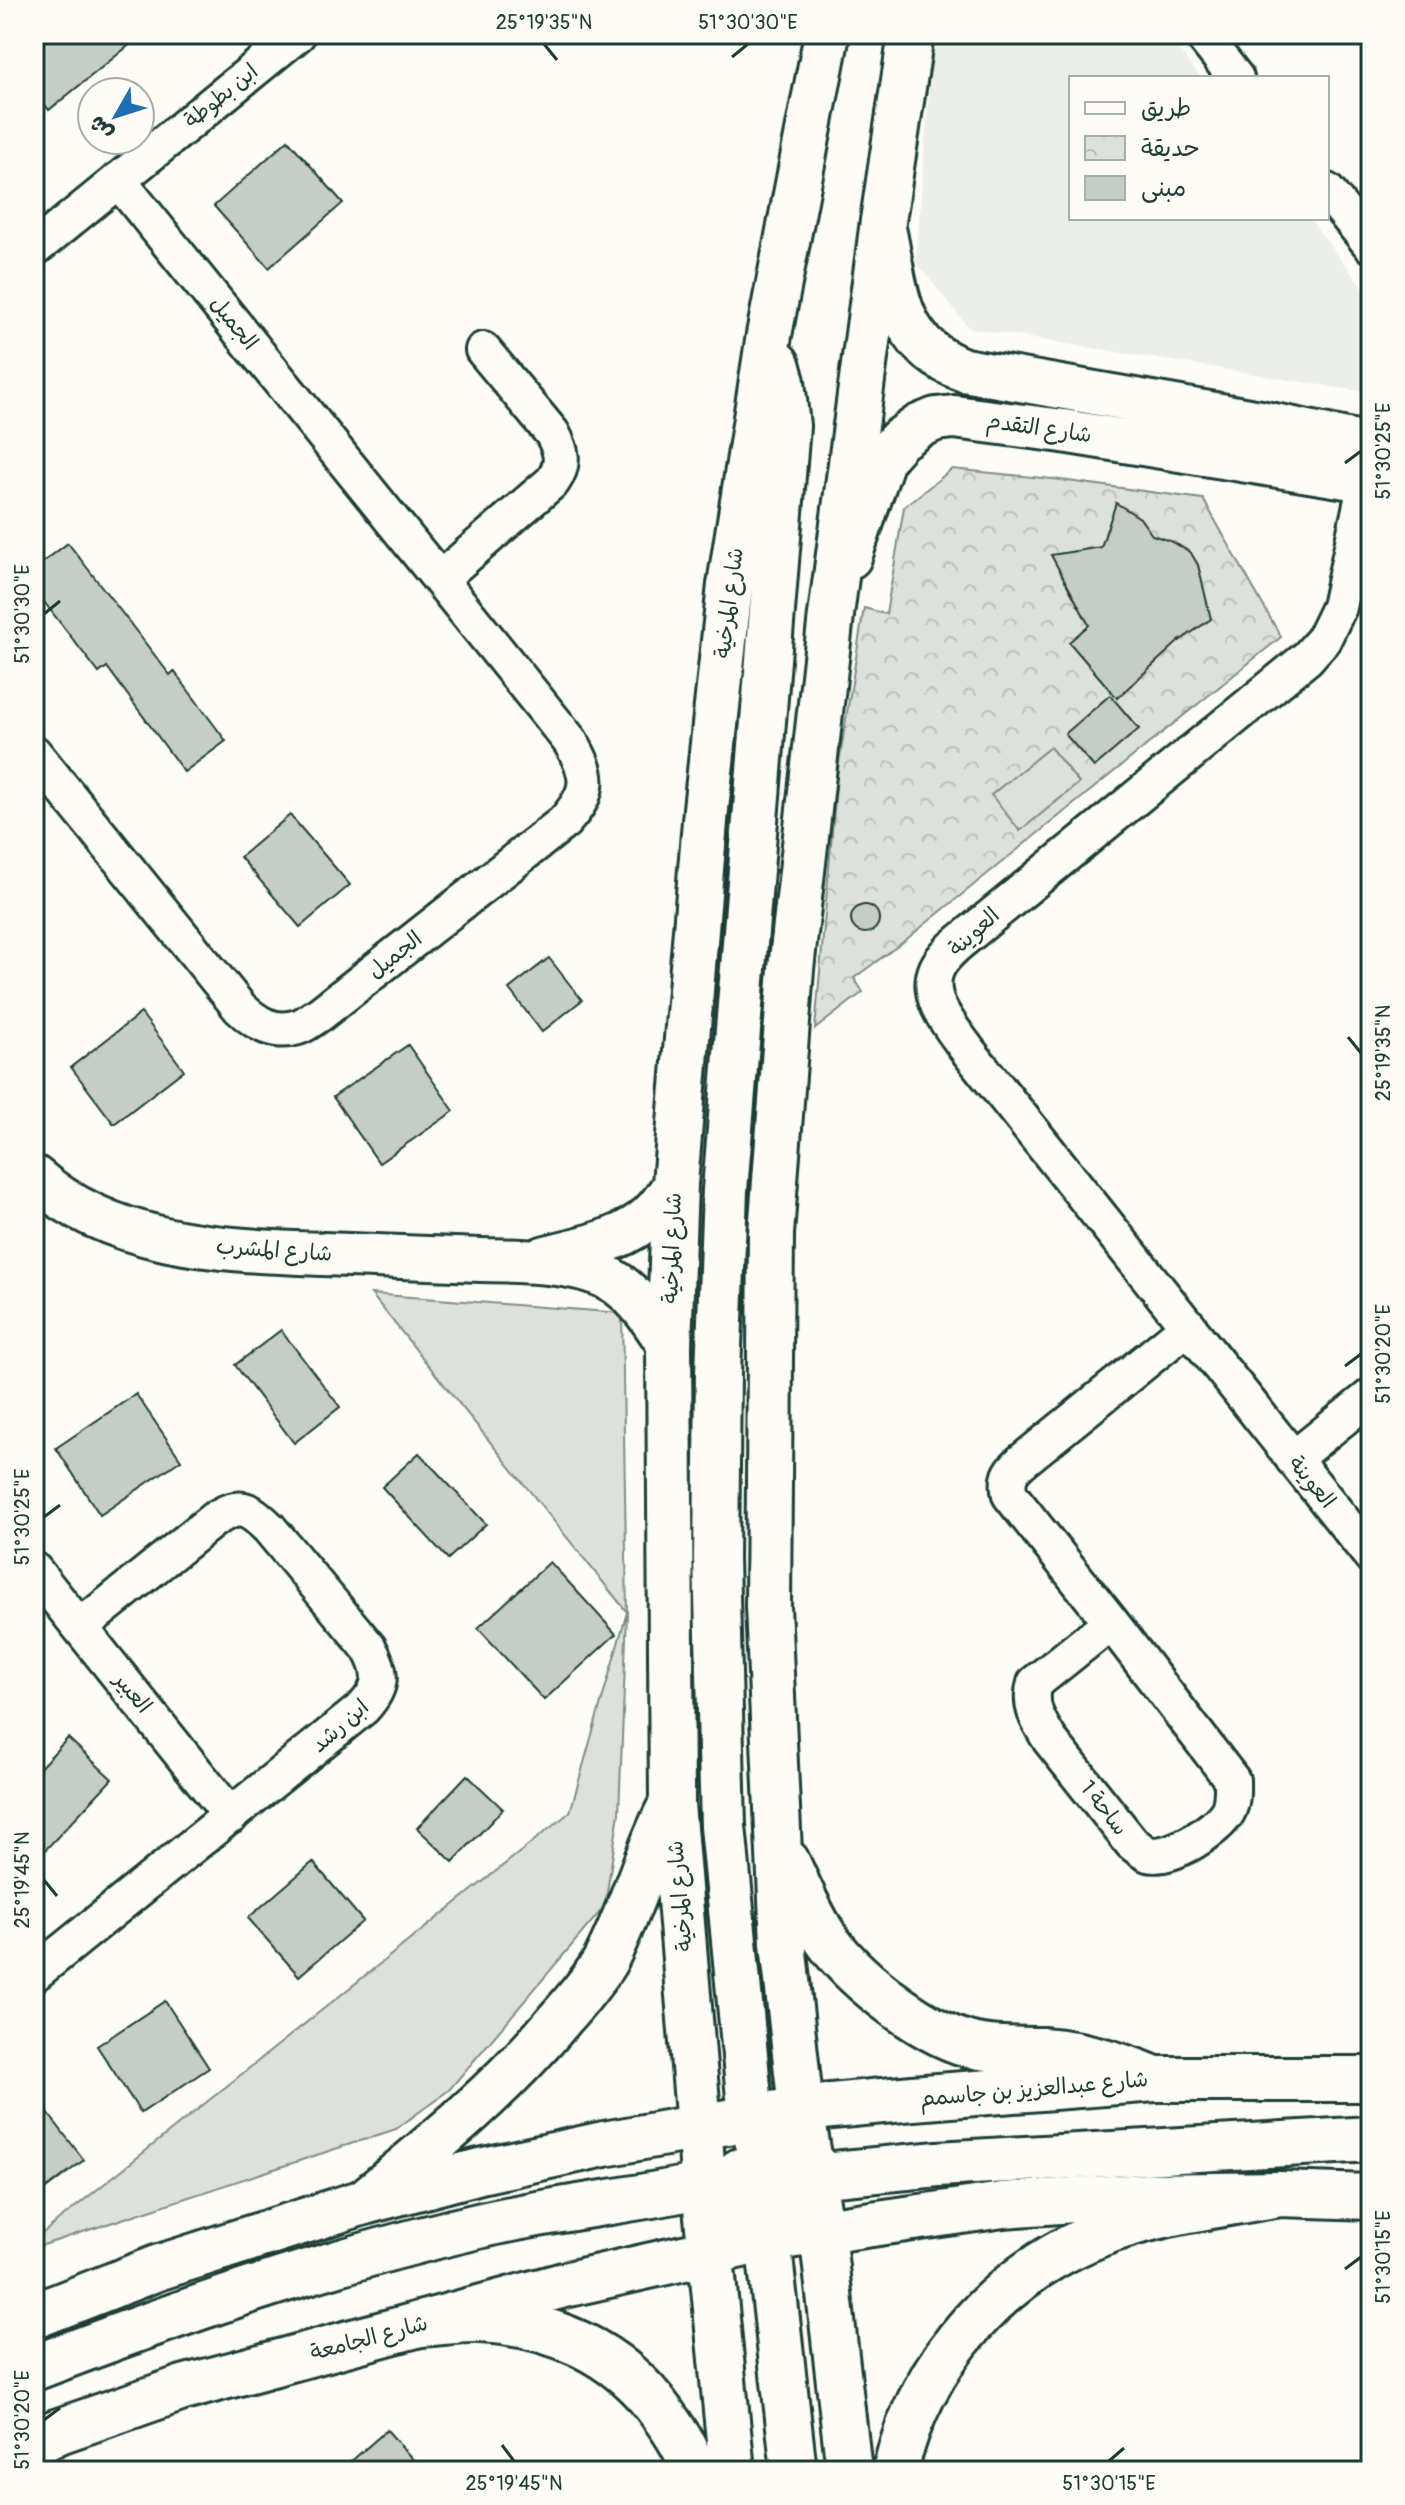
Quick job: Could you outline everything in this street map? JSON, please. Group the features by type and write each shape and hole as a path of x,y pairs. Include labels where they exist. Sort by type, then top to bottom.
{"main road":[{"name":"شارع المرخية","path":"827,34 769,335 730,585 706,809 675,1184 669,1345 672,1804 700,2129 822,2232 849,2471"},
{"name":"شارع المرخية","path":"732,2471 710,2252 801,2109 783,1943 768,1606 771,1234 791,969 831,615 911,34"},
{"path":"769,335 782,382 787,426 725,1190 718,1373 717,1512 723,1826 751,2118 794,2471"},
{"path":"364,2202 470,2113 540,2043 573,2004 604,1963 672,1804"},
{"path":"779,1843 806,1904 831,1945 865,1980 930,2029 976,2046 1073,2054 1101,2060 1155,2079"},
{"name":"شارع عبدالعزيز بن جاسمم","path":"700,2129 801,2109 1155,2079 1371,2079"},
{"path":"34,2316 157,2268 364,2202 511,2164 604,2144 700,2129"},
{"path":"34,2368 137,2328 250,2290 365,2255 480,2225 758,2179 938,2164 1371,2139"},
{"path":"895,2471 910,2421 944,2358 974,2320 1018,2280 1078,2243 1111,2229 1279,2194"},
{"path":"710,2252 768,2239 1017,2204 1150,2196 1279,2194 1371,2197"},
{"name":"شارع الجامعة","path":"34,2442 183,2388 564,2285 710,2252"},
{"path":"419,2324 480,2320 537,2328 584,2344 609,2358 654,2401 671,2425 693,2471"}],"street":[{"name":"ابن بطوطة","path":"34,249 298,34"},
{"path":"1201,34 1234,76"},
{"name":"الجميل","path":"34,753 240,1008 258,1024 279,1029 298,1027 320,1014 564,822 579,805 586,784 584,763 570,741 118,180"},
{"path":"1329,193 1371,245"},
{"name":"شارع التقدم","path":"883,221 900,306 908,326 919,342 943,362 964,370 1260,422 1370,466"},
{"path":"441,578 553,481 561,470 560,446 552,433 483,350"},
{"name":"شارع التقدم","path":"831,615 884,457 899,440 936,419 954,417 1370,466"},
{"name":"العوينة","path":"1370,466 1339,607 1323,640 1307,658 972,932 947,954 937,968 933,982 943,1015 969,1052 1371,1556"},
{"name":"شارع المشرب","path":"34,1177 83,1212 126,1229 172,1241 234,1250 530,1262 586,1269 617,1284 643,1307 669,1345"},
{"name":"شارع المشرب","path":"530,1262 611,1239 636,1228 653,1213 675,1184"},
{"name":"ساحة 1","path":"1111,1622 1035,1683 1033,1707 1050,1740 1132,1843 1147,1854 1165,1854 1187,1845 1216,1825 1228,1812 1232,1780 1111,1622 1016,1503 1007,1482 1012,1470 1021,1462 1189,1326"},
{"path":"1293,1459 1371,1396"},
{"name":"ابن رشد","path":"34,1974 363,1708 374,1696 379,1681 379,1666 369,1648 269,1528 254,1514 240,1507 213,1520 80,1627"},
{"name":"العبير","path":"34,1570 231,1816"}],"shaded area":[{"path":"938,34 1166,34 1199,76 1069,76 1069,220 1311,220 1371,298 1371,387 1364,392 969,328 916,262 933,39"}],"green space":[{"path":"952,469 1203,499 1281,637 903,942 854,978 863,992 815,1029 837,775 864,608 886,614 904,507"},
{"path":"1050,747 1079,783 1020,831 991,795"},
{"path":"371,1294 622,1313 627,1612"},
{"path":"627,1612 619,1813 605,1906 449,2090 396,2129 34,2248 34,2240 570,1812"}],"building":[{"path":"34,34 143,34 91,76 76,76 76,88 49,110 34,92"},
{"path":"288,140 343,203 269,268 214,206"},
{"path":"1116,503 1140,518 1152,535 1173,542 1191,553 1198,565 1211,619 1178,642 1117,698 1069,642 1089,625 1051,555 1101,547"},
{"path":"68,543 170,675 174,671 226,741 184,772 107,667 99,673 34,589 34,569"},
{"path":"1110,695 1139,729 1094,767 1065,734"},
{"path":"290,815 350,885 300,927 240,857"},
{"path":"865,905 875,909 879,919 875,929 865,933 855,929 851,919 855,909"},
{"path":"549,958 582,1000 542,1032 509,989"},
{"path":"141,1013 184,1070 114,1124 71,1067"},
{"path":"408,1045 454,1111 379,1163 333,1097"},
{"path":"281,1330 340,1407 294,1443 235,1365"},
{"path":"136,1394 181,1460 100,1515 56,1448"},
{"path":"419,1453 486,1524 448,1559 382,1487"},
{"path":"550,1562 616,1634 544,1700 478,1628"},
{"path":"68,1738 112,1779 34,1862 34,1774"},
{"path":"467,1775 503,1809 453,1862 417,1828"},
{"path":"313,1862 363,1921 299,1976 248,1918"},
{"path":"165,2001 209,2068 141,2113 97,2046"},
{"path":"34,2095 84,2160 34,2198"},
{"path":"387,2430 423,2471 340,2471"}]}
